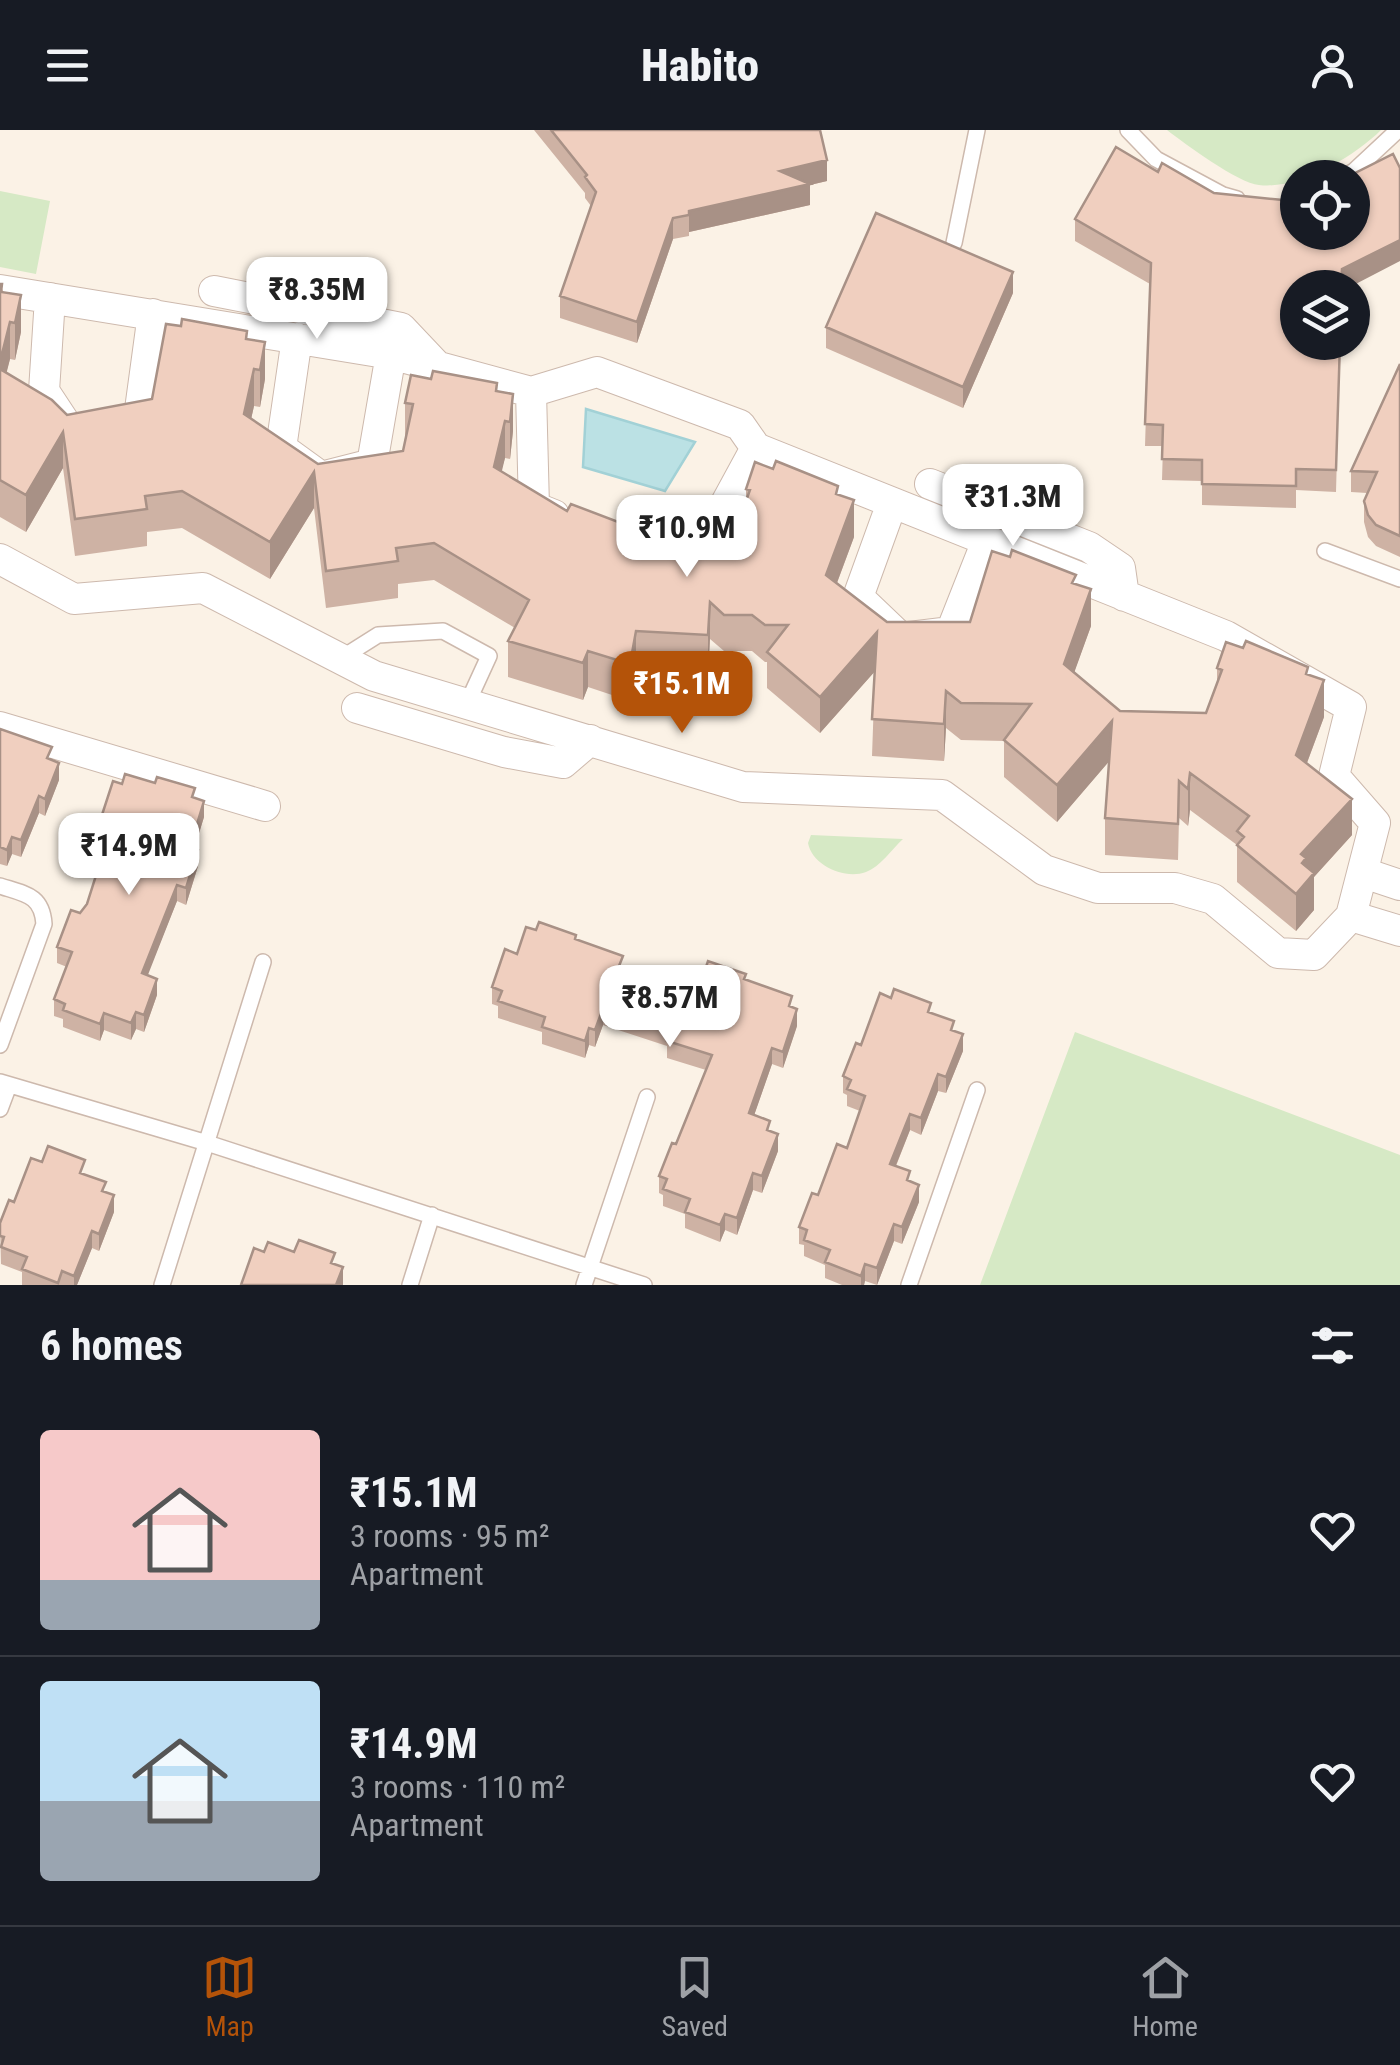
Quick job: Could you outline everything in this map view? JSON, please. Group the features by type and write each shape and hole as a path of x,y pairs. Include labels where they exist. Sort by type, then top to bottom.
{"street":[{"path":"0,290 391,354 531,392 597,372 740,425 756,448 1226,636 1351,707 1334,776 1375,823 1351,916 1314,955 1278,953 1213,899 1175,888 1098,888 1044,870 942,795 743,787 374,676 203,588 74,599 0,559"},
{"path":"214,291 401,328 436,366"},
{"path":"50,298 44,391 73,434 139,417 153,314"},
{"path":"298,338 281,448 321,477 372,464 391,354"},
{"path":"531,392 534,507 584,526"},
{"path":"650,546 700,551 756,448"},
{"path":"930,484 1089,548 1120,568 1124,596"},
{"path":"892,503 858,597 901,638 951,632 987,541"},
{"path":"358,708 504,752 564,763 590,740"},
{"path":"0,727 265,806"},
{"path":"1364,873 1400,885"},
{"path":"1351,916 1400,931"}],"lane":[{"path":"954,242 977,130"},
{"path":"1128,130 1156,160 1223,195 1254,202"},
{"path":"1365,160 1398,130"},
{"path":"1325,551 1400,579"},
{"path":"340,658 378,635 444,631 489,656 467,704"},
{"path":"0,886 35,897 43,910 44,924 0,1045"},
{"path":"162,1285 262,962"},
{"path":"0,1109 4,1084 208,1143 644,1285"},
{"path":"908,1285 977,1090"},
{"path":"584,1285 647,1097"},
{"path":"410,1285 432,1215"}],"green space":[{"path":"1167,130 1381,130 1341,160 1280,160 1280,184 1250,183"},
{"path":"0,191 50,201 36,274 0,267"},
{"path":"811,835 903,839 871,870 848,874 830,869 816,858 808,843"},
{"path":"1075,1032 1400,1155 1400,1285 980,1285"}],"water":[{"path":"586,409 695,442 665,491 583,467"}],"building":[{"path":"551,130 820,130 827,160 780,171 810,184 673,218 637,322 560,296 596,192"},
{"path":"1116,147 1158,172 1162,163 1214,193 1280,200 1280,250 1370,250 1370,166 1393,154 1400,168 1400,240 1342,270 1280,270 1280,360 1339,360 1336,470 1296,469 1296,486 1202,484 1202,460 1162,459 1163,425 1145,424 1151,263 1075,219"},
{"path":"876,213 1013,272 963,387 826,327"},
{"path":"0,284 1,292 21,295 0,362"},
{"path":"182,319 247,331 246,339 265,342 260,370 254,369 244,414 318,464 403,451 413,404 405,403 411,375 431,379 433,371 497,383 496,391 513,394 510,422 505,421 494,467 567,511 571,504 626,525 646,527 646,532 734,534 750,490 746,489 755,462 773,469 776,461 838,486 836,494 854,500 826,575 887,622 970,622 992,551 1010,557 1012,550 1076,575 1072,583 1091,589 1064,664 1120,711 1206,713 1222,670 1217,668 1226,642 1243,648 1246,641 1308,667 1306,674 1324,680 1296,755 1352,799 1301,854 1306,858 1302,863 1314,873 1296,894 1237,845 1244,837 1237,831 1249,816 1190,773 1188,789 1179,781 1178,824 1105,818 1112,721 1057,785 1004,740 1031,704 961,703 946,691 944,724 872,719 877,632 820,697 767,652 788,625 765,625 752,615 724,615 710,602 708,635 636,631 630,664 588,651 583,663 508,641 529,600 434,543 396,548 398,561 326,571 314,472 270,542 182,491 145,496 147,509 75,519 63,432 26,495 0,480 0,369 52,400 67,415 152,399 166,324 181,326"},
{"path":"1400,364 1400,536 1376,525 1368,515 1364,501 1377,472 1351,471"},
{"path":"0,729 52,747 47,758 59,763 45,799 39,796 21,840 12,837 7,850 0,847"},
{"path":"125,774 155,783 157,777 195,788 192,797 204,801 190,847 198,850 186,888 177,885 142,973 157,979 144,1015 136,1012 131,1023 104,1013 100,1024 63,1010 65,1004 54,999 72,952 57,947 71,910 80,913 87,904 112,825 100,821 113,781 122,784"},
{"path":"539,922 623,956 619,966 628,969 627,973 686,993 695,967 705,970 708,961 792,996 789,1006 797,1009 783,1052 772,1048 749,1113 770,1121 767,1130 778,1134 762,1176 753,1173 737,1218 725,1214 720,1225 685,1212 690,1199 663,1189 667,1179 659,1176 712,1055 667,1041 671,1030 603,1008 595,1030 589,1028 585,1041 542,1027 545,1017 498,1001 502,991 492,987 505,949 517,954 526,927 536,930"},
{"path":"894,989 931,1003 928,1012 954,1021 951,1030 963,1034 946,1077 938,1074 921,1118 910,1114 890,1164 910,1171 907,1180 919,1185 902,1227 894,1224 877,1268 865,1264 861,1276 825,1262 830,1250 804,1240 807,1230 799,1227 812,1193 818,1195 837,1144 847,1148 865,1096 847,1089 851,1080 843,1076 856,1043 861,1045 880,993 891,998"},
{"path":"48,1146 85,1160 80,1173 106,1182 102,1191 114,1195 99,1234 92,1231 74,1276 62,1271 58,1283 22,1269 27,1257 1,1247 4,1237 0,1236 0,1223 9,1200 14,1202 31,1158 42,1162"},
{"path":"299,1240 335,1253 331,1263 343,1267 336,1285 241,1285 254,1248 264,1252 268,1242 294,1252"}]}
